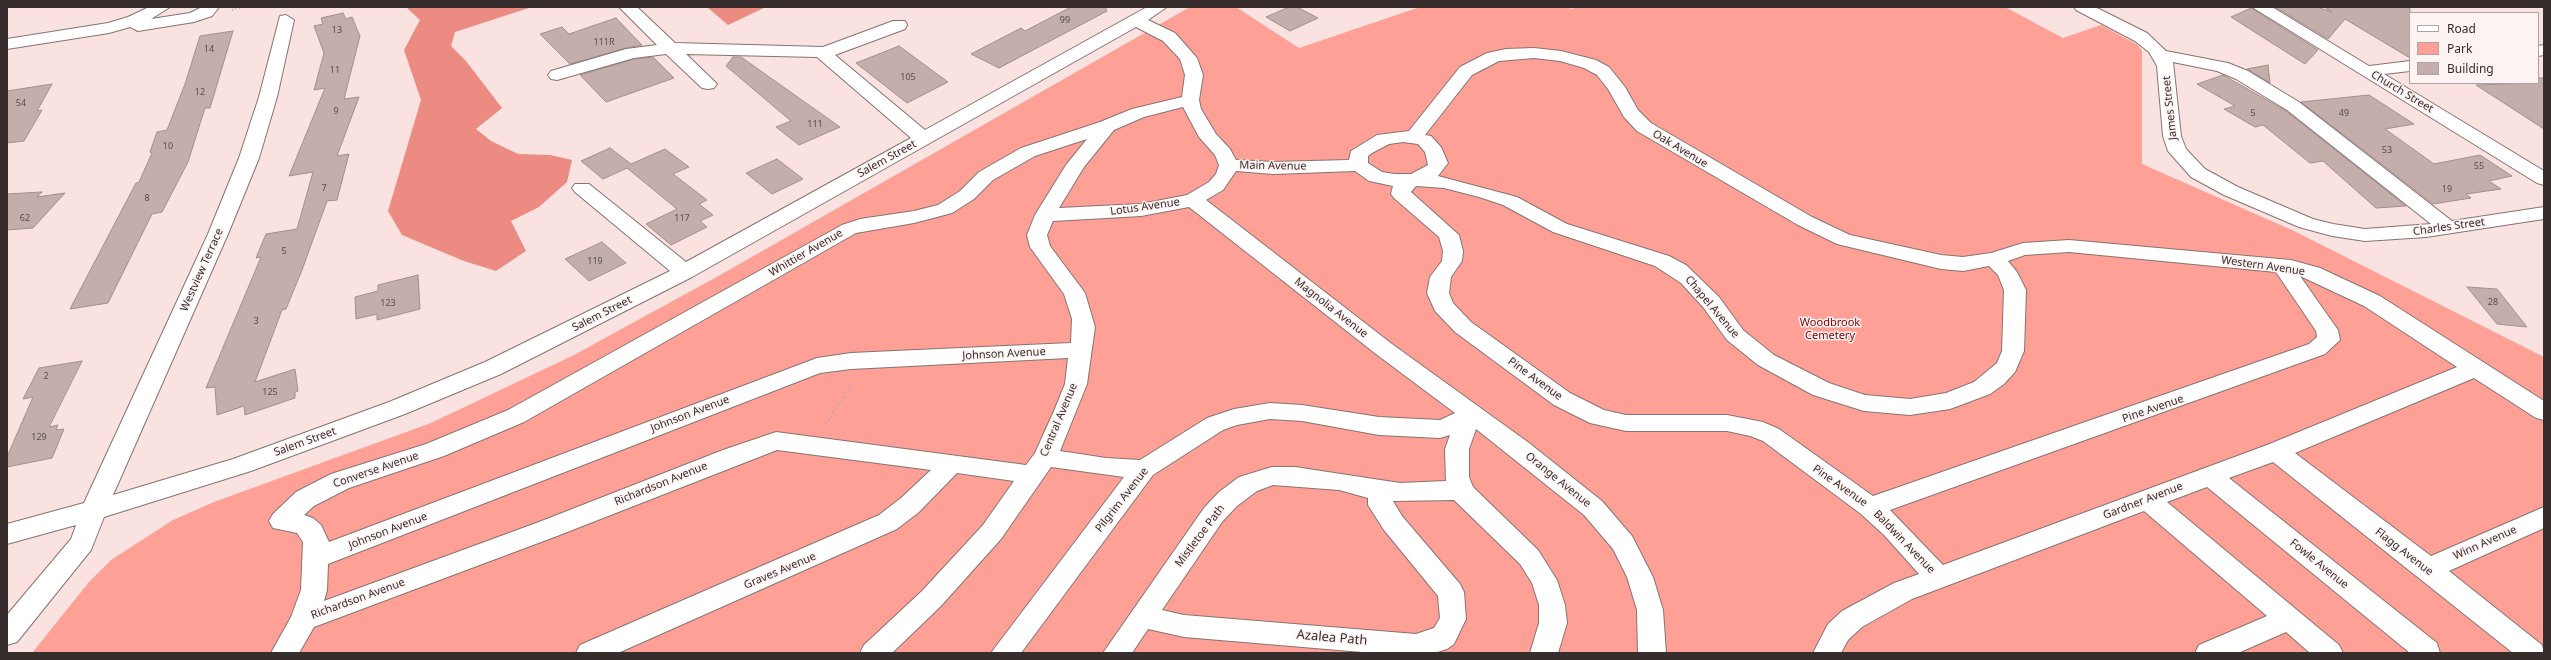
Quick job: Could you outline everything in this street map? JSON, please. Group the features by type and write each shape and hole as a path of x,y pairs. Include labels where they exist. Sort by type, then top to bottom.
{"street":[{"path":"97,31 134,21 162,7"},
{"path":"7,44 190,18 203,14 211,7"},
{"path":"627,7 708,84"},
{"name":"Salem Street","path":"7,534 93,511 228,469 397,408 547,342 685,272 1159,7"},
{"name":"James Street","path":"2082,7 2141,37 2160,55 2166,66 2173,140 2177,151 2189,166 2210,181 2283,214 2332,230 2354,234"},
{"name":"Church Street","path":"2260,7 2544,179"},
{"name":"Westview Terrace","path":"7,634 82,543 93,511 215,241 249,158 266,104 286,20"},
{"name":"Main Avenue","path":"1135,20 1170,37 1182,50 1194,75 1190,100 1196,120 1223,153 1229,165 1274,168 1359,165"},
{"path":"557,76 632,54 670,48 721,48 823,53 899,25"},
{"path":"823,53 923,138"},
{"name":"Oak Avenue","path":"1414,137 1466,71 1493,57 1506,54 1534,53 1561,56 1590,64 1603,71 1616,87 1630,113 1649,130 1805,220 1844,240 1941,262 1963,264 1994,259"},
{"path":"2160,55 2222,67 2249,79 2293,106 2449,228"},
{"path":"2367,71 2409,66"},
{"name":"Central Avenue","path":"874,653 931,599 987,538 1039,466 1076,384 1083,323 1074,292 1040,247 1037,235 1044,215 1076,165 1107,126 1138,113 1190,100"},
{"name":"Whittier Avenue","path":"516,416 849,229 860,225 945,209 968,195 986,176 1028,152 1107,126"},
{"path":"1403,136 1414,137 1424,140 1431,148 1438,163 1432,172 1412,180 1384,180 1371,174 1359,165 1358,156 1377,142 1403,136"},
{"name":"Lotus Avenue","path":"1044,215 1141,210 1193,200 1216,186 1225,176 1229,165"},
{"name":"Chapel Avenue","path":"1412,180 1445,182 1486,193 1510,201 1560,228 1662,261 1679,270 1688,278 1711,302 1735,335 1766,360 1799,379 1821,389 1864,403 1883,406 1910,407 1950,401 1982,388 1996,378 2007,366 2013,351 2015,290 2007,272 1994,259"},
{"name":"Pine Avenue","path":"1412,180 1402,187 1401,194 1416,209 1445,230 1451,241 1452,261 1438,286 1443,306 1463,327 1562,399 1587,413 1613,421 1643,424 1695,421 1755,428 1770,434 1789,446 1870,507 2317,349 2329,340 2327,330 2283,267"},
{"path":"582,188 685,272"},
{"name":"Magnolia Avenue","path":"1193,200 1470,413"},
{"name":"Charles Street","path":"2354,234 2378,235 2449,228 2544,213"},
{"name":"Western Avenue","path":"1994,259 2023,249 2069,246 2283,267 2313,273 2372,301 2544,412"},
{"name":"Johnson Avenue","path":"316,558 798,371 817,366 867,361 1081,350"},
{"name":"Gardner Avenue","path":"1827,653 1838,632 1852,619 1903,591 2276,451 2476,368"},
{"name":"Pilgrim Avenue","path":"1005,653 1144,469 1215,424 1250,414 1285,411 1379,426 1440,429 1455,425 1470,413"},
{"path":"1470,413 1457,449 1458,477 1461,490 1468,500 1529,557 1544,580 1552,605 1553,623 1544,653"},
{"name":"Orange Avenue","path":"1470,413 1572,489 1593,508 1623,543 1647,594 1652,653"},
{"name":"Converse Avenue","path":"285,653 304,619 314,590 316,542 312,532 304,525 282,521 305,499 340,481 435,450 516,416"},
{"name":"Richardson Avenue","path":"304,619 548,529 769,443 789,441 953,463 1039,466 1106,466 1144,469"},
{"name":"Flagg Avenue","path":"2276,451 2426,570 2499,624 2532,653"},
{"name":"Graves Avenue","path":"590,653 888,522 910,505 953,463"},
{"name":"Mistletoe Path","path":"1117,653 1213,515 1228,499 1248,484 1272,476 1295,476 1340,481 1379,490 1400,492 1461,490"},
{"name":"Fowle Avenue","path":"2210,476 2430,652"},
{"name":"Azalea Path","path":"1142,616 1184,626 1416,645 1437,641 1444,636 1453,619 1454,602 1451,592 1393,523 1381,505 1379,490"},
{"path":"2148,500 2329,653"},
{"name":"Baldwin Avenue","path":"1870,507 1892,528 1938,578"},
{"name":"Winn Avenue","path":"2426,570 2544,516"},
{"path":"2214,652 2289,619"}],"path":[{"path":"812,444 867,361"}],"green space":[{"name":"Woodbrook Cemetery","path":"1190,7 1236,7 1299,48 1420,7 1566,7 1571,9 1578,7 2005,7 2063,38 2101,25 2138,45 2142,51 2142,164 2294,231 2544,357 2544,653 32,653 89,582 111,560 173,520 214,502 431,423 574,355 722,274"}],"shaded area":[{"path":"406,7 532,7 455,32 451,46 466,61 502,108 476,129 491,141 518,154 550,155 572,160 567,182 539,207 511,221 526,251 496,271 464,261 402,235 388,211 421,100 404,50 420,20"},
{"path":"707,7 766,7 728,25"}],"building":[{"path":"1071,7 1105,7 1107,11 999,68 971,54 1021,28 1025,31"},
{"path":"1289,7 1297,7 1318,18 1290,31 1266,17"},
{"path":"2275,7 2317,7 2332,12 2324,7 2410,7 2409,57 2345,19 2328,39"},
{"path":"2251,8 2318,50 2305,64 2231,17"},
{"path":"343,13 346,19 352,17 360,36 344,99 359,97 337,156 349,154 337,200 327,201 302,270 286,309 282,310 255,382 295,369 298,391 295,392 295,398 245,415 244,406 217,415 215,387 206,388 261,257 256,258 266,234 297,229 313,172 289,176 325,88 314,90 324,53 314,26 323,24 321,18"},
{"path":"616,18 642,45 570,64 540,34 562,27 569,34"},
{"path":"233,31 210,108 205,108 188,162 162,212 152,214 108,303 70,309 136,183 139,182 152,153 150,152 157,132 167,130 185,84 200,36"},
{"path":"899,46 948,82 907,103 856,63"},
{"path":"653,57 674,78 606,102 580,75 634,59"},
{"path":"733,57 741,57 840,127 799,145 776,127 791,121 726,66"},
{"path":"2268,65 2270,83 2247,69"},
{"path":"2223,75 2286,111 2406,206 2376,208 2323,161 2310,163 2263,125 2255,127 2224,109 2235,106 2197,84"},
{"path":"2539,78 2544,78 2544,129 2476,85 2539,84"},
{"path":"52,84 37,111 42,110 24,141 7,143 7,91"},
{"path":"2369,95 2414,124 2385,129 2434,164 2480,155 2512,176 2489,181 2501,189 2466,194 2471,198 2433,204 2301,102"},
{"path":"610,148 631,164 665,149 689,167 673,174 707,200 699,204 713,215 700,221 707,227 671,245 646,224 677,209 627,168 603,179 581,161"},
{"path":"777,159 803,179 772,194 746,173"},
{"path":"42,192 37,197 65,193 33,228 7,230 7,194"},
{"path":"602,242 626,263 589,281 565,259"},
{"path":"418,275 420,309 377,320 377,314 356,319 355,297 378,291 378,285"},
{"path":"2467,287 2497,289 2527,327 2497,324"},
{"path":"82,361 49,427 58,425 56,430 64,429 52,458 7,467 7,457 33,397 23,399 39,368"}]}
